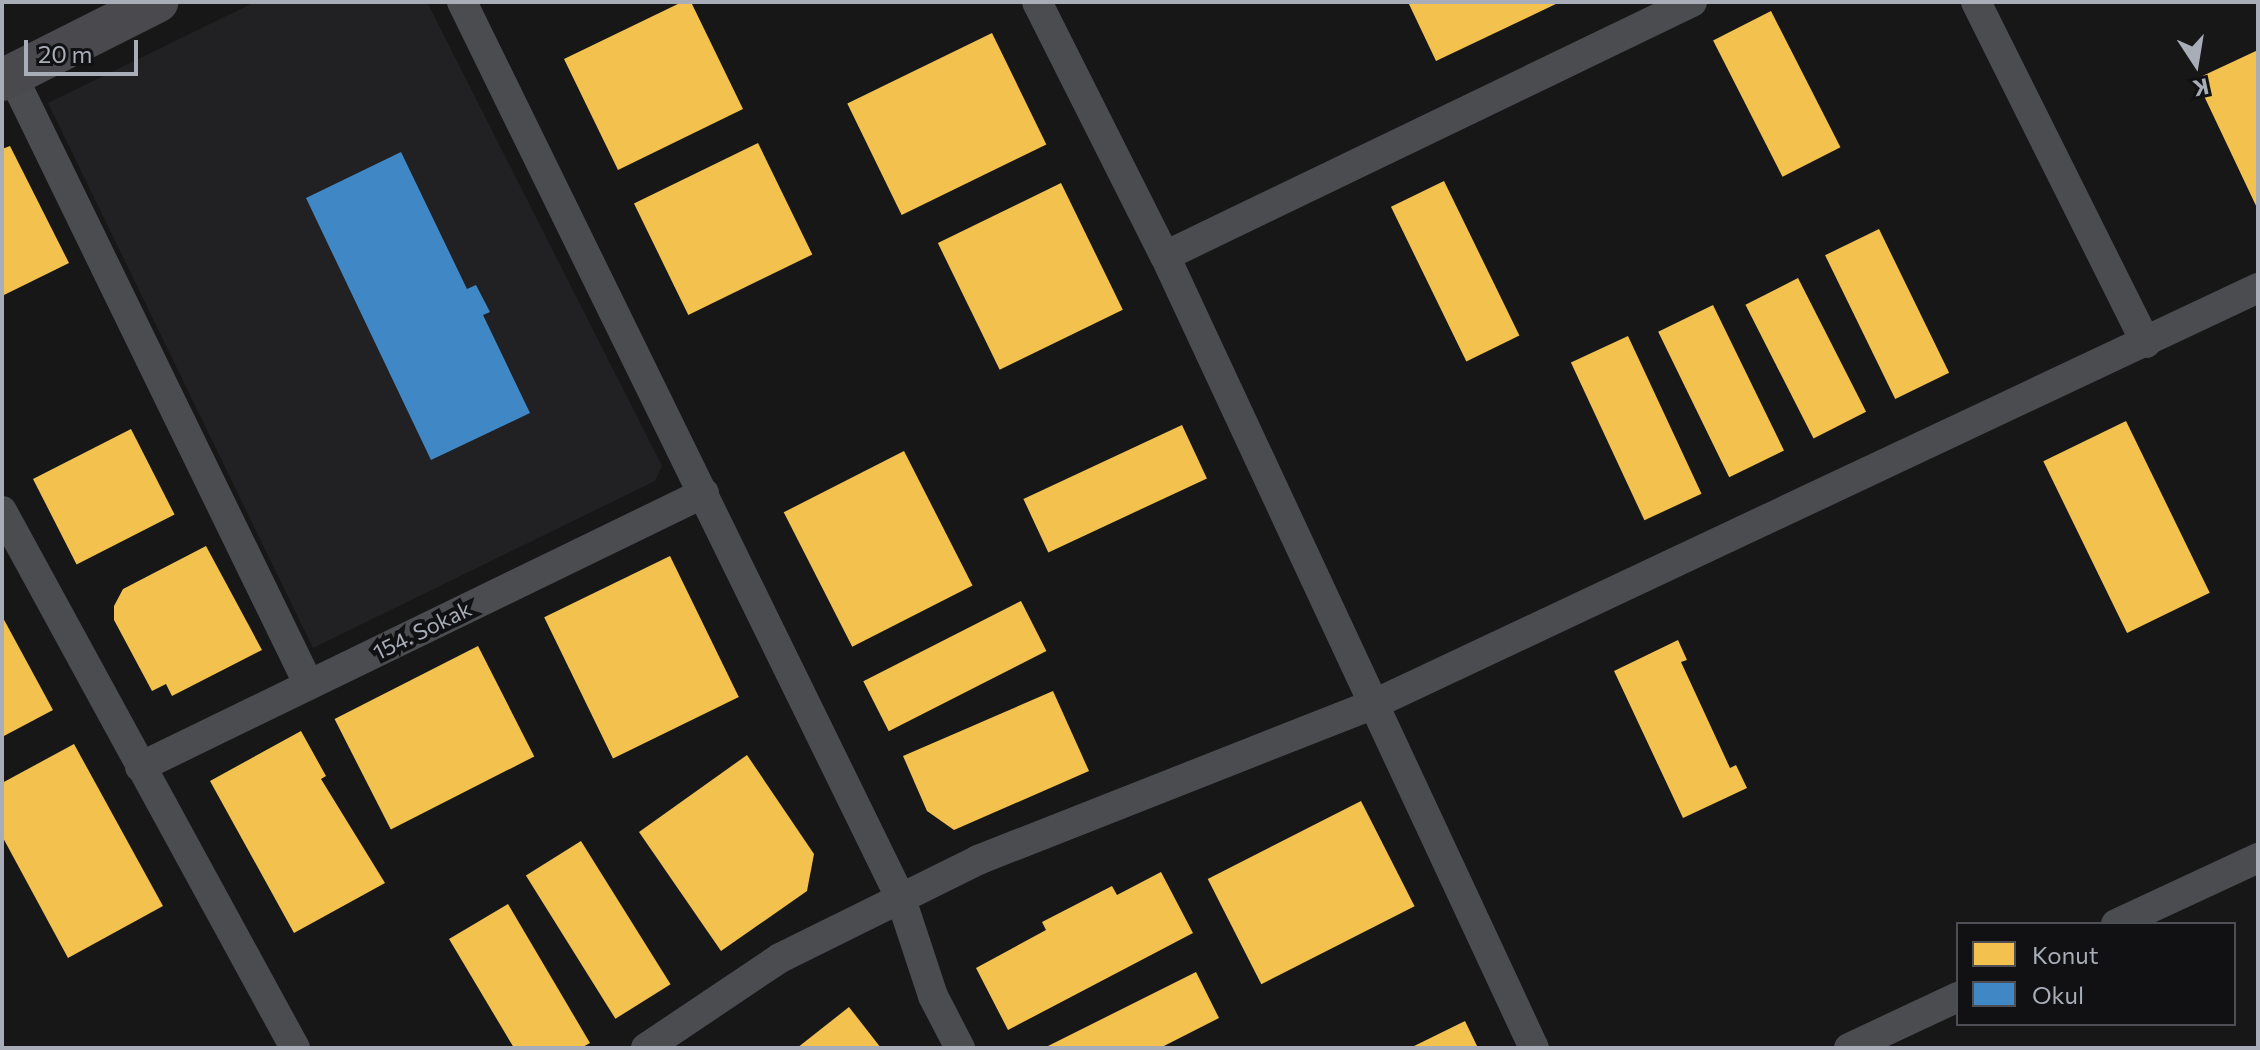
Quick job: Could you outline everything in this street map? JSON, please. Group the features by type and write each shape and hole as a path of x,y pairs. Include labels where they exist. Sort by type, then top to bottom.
{"street":[{"path":"157,2 7,77 309,685"},
{"path":"462,2 901,899 933,996 960,1048"},
{"path":"1037,2 1165,256 1534,1048"},
{"path":"1165,256 1640,13 1692,2"},
{"path":"1976,2 2146,343"},
{"path":"646,1048 780,958 978,860 1372,705 2258,288"},
{"name":"154. Sokak","path":"140,767 704,493"},
{"path":"2,511 295,1048"},
{"path":"2120,922 2258,858"},
{"path":"1849,1048 1956,998"}],"shaded area":[{"path":"255,2 427,2 662,466 655,481 313,648 48,103"}],"building: Konut":[{"path":"682,2 691,2 743,109 618,170 564,59"},
{"path":"1408,2 1560,2 1436,61"},
{"path":"1771,11 1840,147 1783,177 1713,41"},
{"path":"992,33 1046,144 902,215 847,104"},
{"path":"2258,50 2258,210 2196,79"},
{"path":"758,143 812,254 688,315 634,203"},
{"path":"10,146 69,263 2,296 2,149"},
{"path":"1444,181 1519,336 1466,361 1391,207"},
{"path":"1061,183 1123,310 1000,370 938,243"},
{"path":"1879,229 1949,373 1895,399 1825,255"},
{"path":"1798,278 1866,412 1814,438 1745,305"},
{"path":"1713,305 1784,451 1729,477 1658,332"},
{"path":"1628,336 1702,494 1644,520 1571,363"},
{"path":"2126,421 2210,593 2127,633 2043,461"},
{"path":"1182,425 1207,478 1048,552 1023,499"},
{"path":"131,429 175,515 77,564 33,479"},
{"path":"904,451 973,586 852,647 784,512"},
{"path":"206,546 262,650 172,696 166,684 152,691 114,620 114,606 123,589"},
{"path":"670,556 739,697 613,758 544,617"},
{"path":"1021,601 1046,651 889,731 863,681"},
{"path":"2,616 53,710 2,737"},
{"path":"1678,640 1687,660 1681,662 1730,768 1736,765 1747,788 1683,818 1614,671"},
{"path":"478,646 534,756 391,830 335,719"},
{"path":"1053,691 1089,771 954,830 927,811 903,756"},
{"path":"301,731 326,776 321,779 385,883 294,933 210,781"},
{"path":"74,744 163,906 68,958 2,836 2,783"},
{"path":"747,755 814,854 807,891 721,951 639,832"},
{"path":"1361,801 1415,906 1261,984 1208,879"},
{"path":"581,841 671,984 615,1019 526,875"},
{"path":"1161,872 1193,933 1008,1030 976,968 1046,930 1042,922 1112,886 1117,895"},
{"path":"508,904 590,1043 581,1048 514,1048 449,939"},
{"path":"1196,972 1219,1018 1160,1048 1044,1048"},
{"path":"849,1007 881,1048 797,1048"},
{"path":"1465,1021 1478,1048 1410,1048"}],"building: Okul":[{"path":"401,152 467,289 476,285 490,312 483,315 530,413 431,460 306,198"}]}
